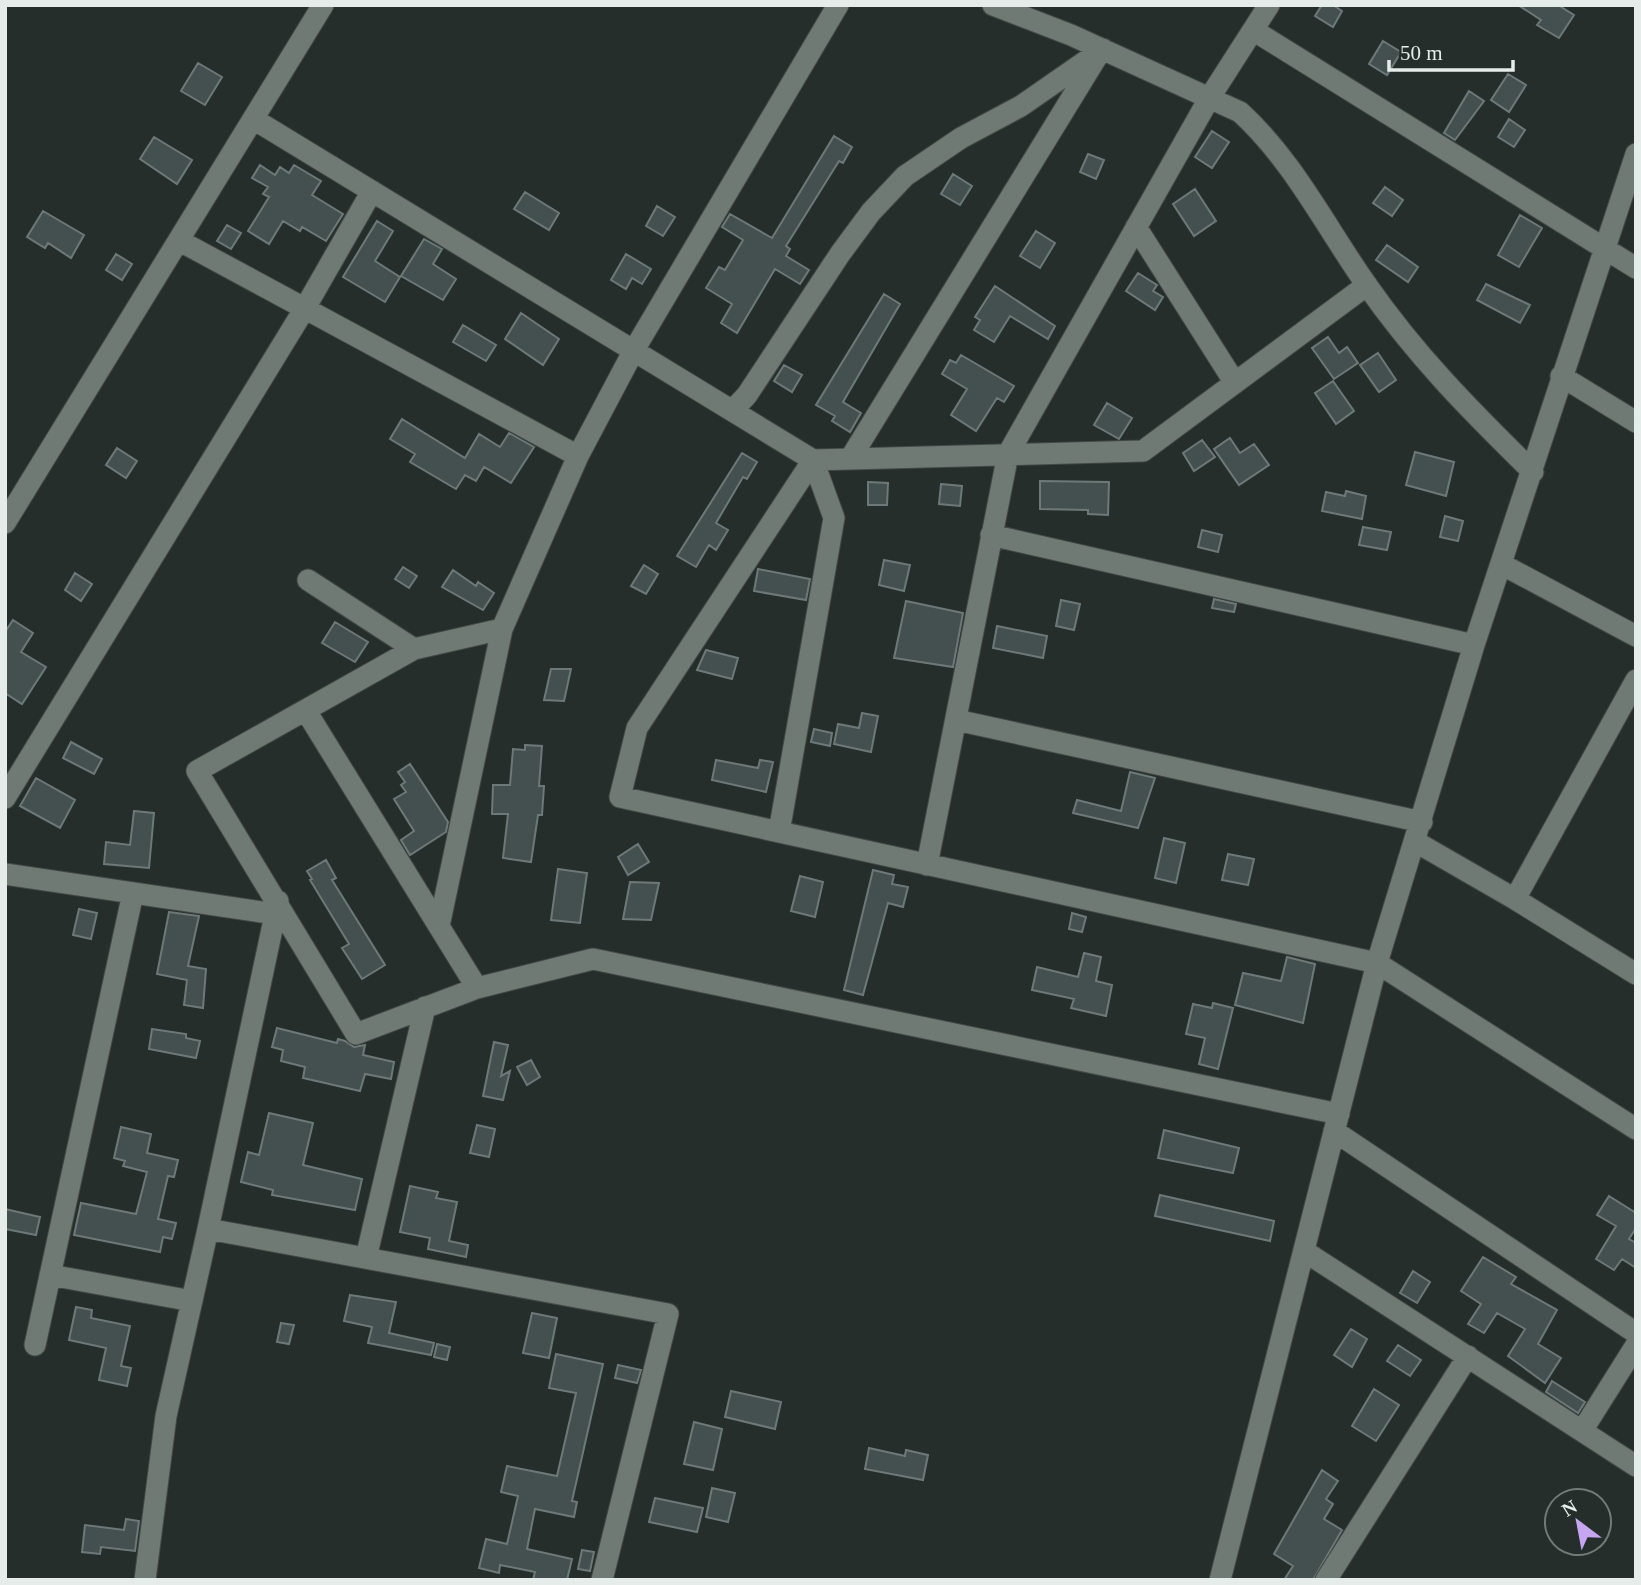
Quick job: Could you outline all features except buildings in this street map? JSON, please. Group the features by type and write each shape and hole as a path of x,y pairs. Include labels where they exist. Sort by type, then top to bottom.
{"street":[{"path":"5,523 255,120 323,5"},
{"path":"439,926 502,629 579,456 634,350 838,5"},
{"path":"993,5 1016,9 1240,112 1255,126 1288,168 1421,359 1533,472"},
{"path":"927,865 1008,454 1210,97 1269,5"},
{"path":"1253,30 1636,268"},
{"path":"733,410 747,395 871,212 905,176 961,138 1021,106 1102,48"},
{"path":"850,459 1102,48"},
{"path":"255,120 813,460 1143,451 1367,285"},
{"path":"1220,1580 1377,963 1474,645 1503,565 1561,376 1636,155"},
{"path":"5,798 305,308 372,191"},
{"path":"1136,227 1235,383"},
{"path":"180,241 579,456"},
{"path":"1561,376 1636,422"},
{"path":"813,460 637,728 620,797 1377,963 1636,1129"},
{"path":"779,832 834,518 813,460"},
{"path":"991,534 1474,645"},
{"path":"1503,565 1636,636"},
{"path":"308,580 414,649"},
{"path":"502,629 414,649 197,771 276,908 356,1034 477,988 593,959 1337,1123 1636,1333"},
{"path":"1516,899 1636,680"},
{"path":"306,711 477,988"},
{"path":"956,720 1419,832 1516,899 1636,974"},
{"path":"5,874 133,893 276,908"},
{"path":"34,1345 133,893"},
{"path":"145,1580 166,1416 276,908"},
{"path":"366,1258 425,1007"},
{"path":"208,1229 668,1314 602,1580"},
{"path":"1304,1251 1636,1466"},
{"path":"50,1275 192,1301"},
{"path":"1582,1432 1636,1345"},
{"path":"1326,1580 1468,1356"}]}
